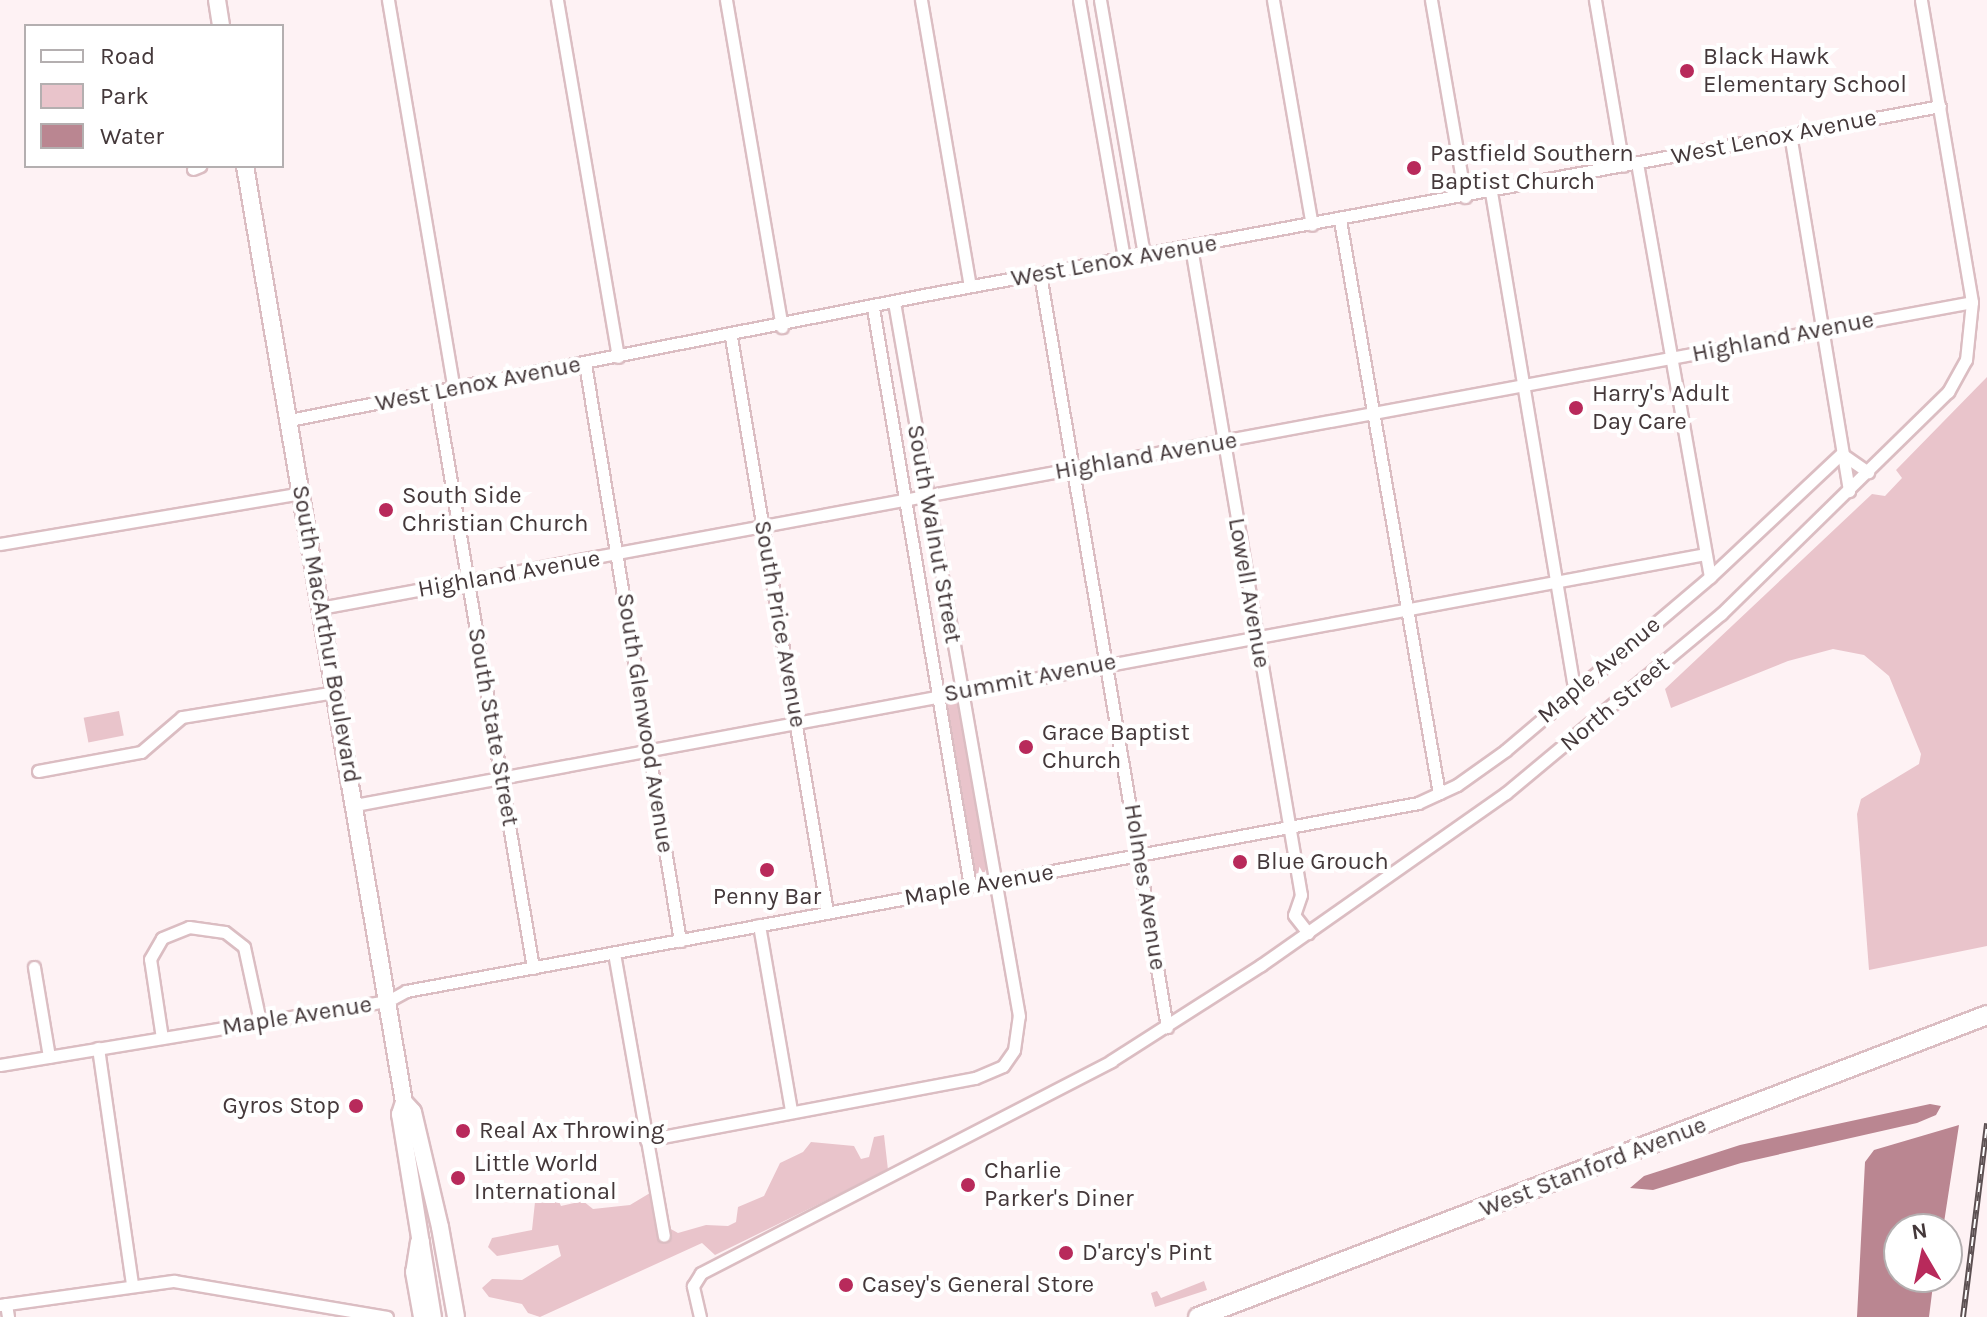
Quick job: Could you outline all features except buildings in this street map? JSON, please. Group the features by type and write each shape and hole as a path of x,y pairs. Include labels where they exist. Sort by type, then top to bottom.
{"main road":[{"name":"South MacArthur Boulevard","path":"245,168 388,1001 404,1102 400,1114 433,1317"},
{"name":"West Stanford Avenue","path":"1198,1317 1987,1015"},
{"name":"South MacArthur Boulevard","path":"404,1102 413,1112 456,1317"},
{"path":"420,1242 415,1272 423,1317"}],"street":[{"path":"388,0 454,389"},
{"path":"557,0 618,357"},
{"path":"726,0 782,327"},
{"path":"921,0 969,282"},
{"path":"1079,0 1124,259"},
{"path":"1100,0 1144,255"},
{"path":"1273,0 1312,225"},
{"path":"1431,0 1465,197"},
{"path":"1595,0 1623,166"},
{"name":"North Street","path":"700,1317 693,1286 701,1273 984,1130 1167,1027 1308,933 1561,751 1721,614 1849,491 1956,380 1970,345 1972,302 1921,0"},
{"name":"West Lenox Avenue","path":"289,420 782,327 873,308 969,282 1040,274 1340,220 1940,106"},
{"path":"1790,134 1849,491"},
{"path":"1637,163 1710,577"},
{"path":"1491,192 1555,581 1573,681 1579,689"},
{"path":"1340,220 1439,794"},
{"name":"Lowell Avenue","path":"1191,247 1301,895 1294,915 1308,933"},
{"name":"Holmes Avenue","path":"1040,274 1167,1027"},
{"name":"South Walnut Street","path":"791,1111 975,1078 1003,1066 1014,1050 1019,1016 894,302"},
{"name":"Highland Avenue","path":"320,608 1972,302"},
{"name":"South Walnut Street","path":"873,308 970,886"},
{"name":"South Price Avenue","path":"731,337 827,912"},
{"name":"South Glenwood Avenue","path":"585,364 680,941"},
{"name":"South State Street","path":"436,393 533,968"},
{"path":"1841,454 1868,472"},
{"name":"Maple Avenue","path":"0,1065 388,1001 406,991 1290,830 1439,794 1506,750 1579,689 1710,577 1841,454"},
{"path":"0,544 302,493"},
{"name":"Summit Avenue","path":"355,805 797,720 1705,554"},
{"path":"38,771 141,752 182,717 335,692"},
{"path":"646,1140 791,1111 759,925"},
{"path":"162,1038 150,959 162,938 189,927 225,932 244,947 260,1021"},
{"path":"614,953 664,1236"},
{"path":"34,967 49,1057"},
{"path":"98,1048 132,1283"},
{"path":"8,1317 3,1304 132,1283 187,1283 387,1317"}],"green space":[{"path":"1987,377 1987,946 1869,970 1857,814 1861,799 1919,764 1921,754 1889,676 1864,655 1833,649 1788,661 1671,708 1665,689 1872,494 1885,496 1902,478 1896,470"},
{"path":"951,699 959,702 988,865 982,878 973,872 945,706"},
{"path":"119,711 124,736 88,742 84,718"},
{"path":"884,1135 888,1170 715,1255 702,1243 540,1317 528,1313 522,1304 489,1297 482,1288 492,1279 522,1280 561,1256 558,1245 497,1256 488,1247 492,1238 532,1230 535,1202 545,1187 552,1187 561,1206 583,1201 593,1209 630,1205 650,1193 660,1223 678,1233 706,1225 728,1226 736,1222 738,1207 764,1196 780,1163 803,1152 811,1142 854,1146 861,1159 869,1157 874,1137"},
{"path":"1204,1281 1207,1290 1155,1307 1151,1293 1157,1291 1161,1298"}],"water":[{"path":"1930,1104 1941,1106 1936,1115 1917,1123 1741,1163 1653,1190 1630,1188 1644,1176 1740,1145"},
{"path":"1959,1125 1945,1213 1883,1213 1883,1293 1932,1293 1929,1317 1857,1317 1865,1162 1874,1150"}],"railway":[{"path":"1963,1317 1987,1123"}],"place":[{"name":"Black Hawk Elementary School","path":"1687,71"},
{"name":"Pastfield Southern Baptist Church","path":"1414,168"},
{"name":"Harry's Adult Day Care","path":"1576,408"},
{"name":"South Side Christian Church","path":"386,510"},
{"name":"Grace Baptist Church","path":"1026,747"},
{"name":"Blue Grouch","path":"1240,862"},
{"name":"Penny Bar","path":"767,870"},
{"name":"Gyros Stop","path":"356,1106"},
{"name":"Real Ax Throwing","path":"463,1131"},
{"name":"Little World International","path":"458,1178"},
{"name":"Charlie Parker's Diner","path":"968,1185"},
{"name":"D'arcy's Pint","path":"1066,1253"},
{"name":"Casey's General Store","path":"846,1285"}]}
